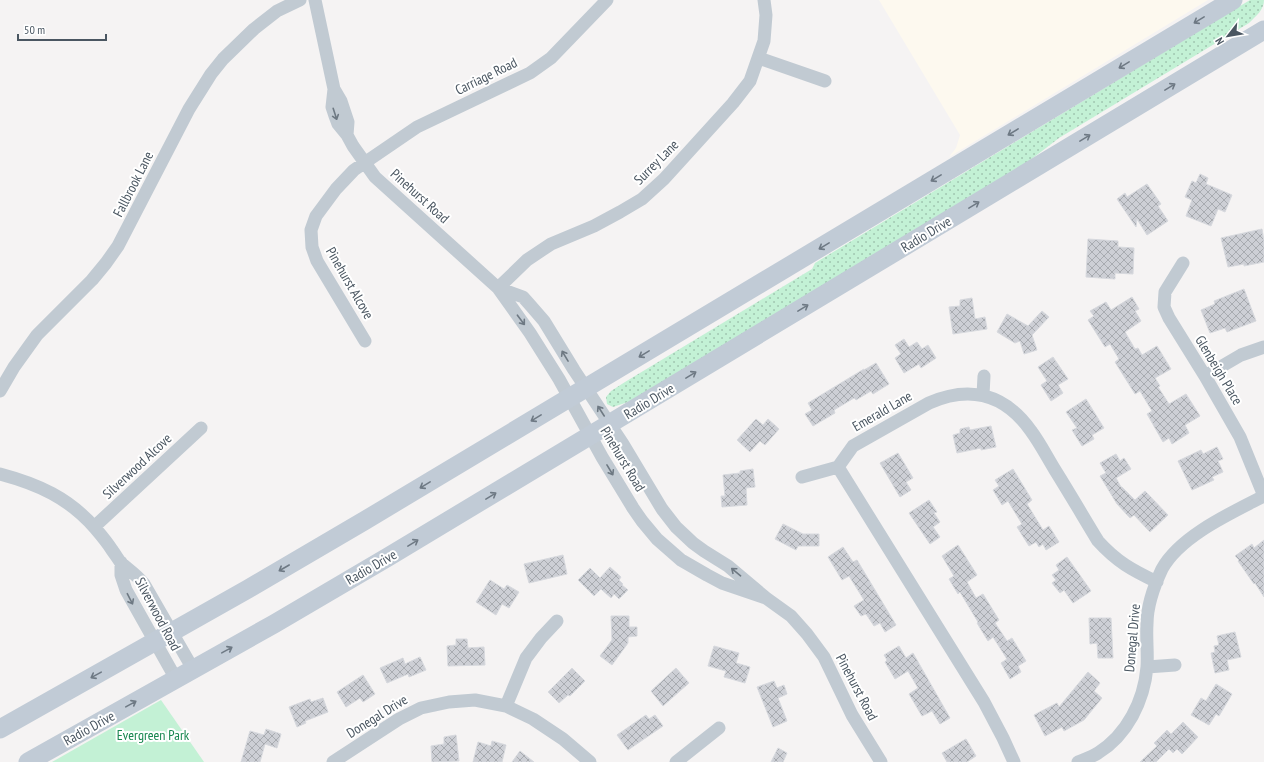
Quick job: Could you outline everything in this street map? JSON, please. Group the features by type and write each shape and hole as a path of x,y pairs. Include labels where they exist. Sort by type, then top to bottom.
{"main road":[{"path":"0,729 364,521 1233,0"},
{"path":"1215,60 1264,18"},
{"name":"Radio Drive","path":"28,762 388,557 1264,30"}],"street":[{"name":"Fallbrook Lane","path":"0,391 14,367 37,335 92,280 118,246 189,109 211,74 254,29 277,11 300,0"},
{"name":"Pinehurst Road","path":"315,0 334,89 341,101 348,122 348,135 353,146 364,162 376,177 498,288 530,333 570,398 633,508 650,530 665,546 692,567 722,583 766,598"},
{"name":"Carriage Road","path":"364,162 417,127 530,73 551,58 608,0"},
{"name":"Surrey Lane","path":"498,288 528,260 551,244 594,226 620,212 642,199 664,179 733,103 750,81 764,41 766,15 764,0"},
{"path":"759,58 825,81"},
{"name":"Pinehurst Alcove","path":"364,162 336,189 316,216 311,230 312,247 317,261 365,341"},
{"name":"Glenbeigh Place","path":"1183,263 1165,292 1164,307 1169,318 1240,437 1264,496"},
{"name":"Pinehurst Road","path":"498,288 523,297 551,331 662,509 676,526 693,543 728,566 766,598 791,616 807,634 824,657 852,715 881,762"},
{"path":"1205,376 1241,355 1264,347"},
{"path":"983,395 984,376"},
{"name":"Emerald Lane","path":"838,467 853,446 929,403 942,397 954,394 983,395 1005,405 1017,414 1032,431 1098,541 1108,552 1119,562 1133,571 1157,582"},
{"name":"Silverwood Alcove","path":"94,527 201,428"},
{"path":"802,476 838,467 984,702 1014,762"},
{"name":"Silverwood Road","path":"0,474 25,481 60,498 79,512 94,527 104,538 120,562 133,572 144,584 193,669"},
{"name":"Donegal Drive","path":"1078,762 1097,754 1116,738 1132,717 1142,693 1147,667 1147,623 1151,599 1163,569 1183,545 1194,536 1235,511 1264,496"},
{"name":"Silverwood Road","path":"120,562 122,582 134,607 176,679"},
{"path":"506,706 526,658 541,638 557,621"},
{"path":"1147,667 1175,665"},
{"name":"Donegal Drive","path":"333,762 400,719 421,708 449,702 475,700 506,706 533,719 563,739 590,762"},
{"path":"676,762 719,728"}],"shaded area":[{"path":"879,0 1208,0 949,157 956,148 960,135"}],"green space":[{"path":"1250,0 1264,0 1264,4 1261,10 1249,23 1059,138 1016,171 634,400 613,407 607,404 606,397 611,391 625,382 812,269 815,263"},
{"name":"Evergreen Park","path":"161,700 204,762 52,762"}],"building":[{"path":"1200,174 1208,178 1206,184 1232,195 1225,212 1218,209 1211,226 1186,216 1192,200 1185,197 1192,181 1196,183"},
{"path":"1147,184 1161,204 1158,206 1168,221 1147,235 1137,219 1136,227 1117,199 1125,193 1127,197"},
{"path":"1262,229 1264,241 1264,262 1244,266 1244,264 1228,267 1221,238"},
{"path":"1088,239 1118,241 1118,247 1134,248 1133,274 1115,273 1115,279 1086,277"},
{"path":"1244,289 1256,321 1227,332 1225,328 1210,333 1201,310 1215,304 1214,301"},
{"path":"1132,297 1139,309 1135,311 1141,321 1125,332 1135,349 1138,348 1142,355 1157,346 1171,369 1155,378 1160,386 1158,387 1169,404 1186,394 1200,416 1185,425 1189,433 1172,444 1169,438 1163,442 1147,414 1152,411 1140,391 1135,394 1115,362 1119,359 1110,344 1105,347 1088,320 1094,316 1090,311 1106,302 1111,310"},
{"path":"972,298 975,319 985,317 987,329 953,334 949,307 960,306 960,300"},
{"path":"1042,311 1049,317 1032,335 1037,350 1024,354 1020,341 1015,343 997,332 1007,314 1028,326"},
{"path":"904,339 909,347 917,342 922,349 928,345 936,358 921,368 919,364 904,373 895,358 901,354 895,345"},
{"path":"1053,357 1068,379 1058,385 1063,393 1051,401 1041,385 1047,381 1038,367"},
{"path":"876,363 889,384 873,394 871,391 856,400 854,398 834,410 835,413 813,426 805,414 812,410 808,403"},
{"path":"1086,399 1104,428 1092,435 1094,439 1082,446 1072,430 1077,428 1066,412"},
{"path":"756,419 763,425 768,419 779,429 765,445 760,441 750,452 737,440"},
{"path":"991,426 996,447 981,450 981,448 957,453 953,435 960,433 960,429 969,427 970,430"},
{"path":"1217,447 1223,459 1218,461 1223,472 1212,477 1214,480 1192,490 1178,461 1201,450 1203,454"},
{"path":"898,453 913,478 906,482 911,490 900,497 880,463"},
{"path":"1116,454 1120,461 1124,458 1131,469 1116,478 1121,487 1135,500 1145,491 1168,515 1150,532 1134,515 1130,518 1117,504 1100,476 1106,473 1100,463"},
{"path":"753,469 755,487 746,488 747,505 722,507 721,496 725,496 723,475 740,473 740,471"},
{"path":"1013,469 1032,500 1027,504 1043,530 1049,526 1059,542 1046,550 1043,544 1039,547 1036,542 1029,546 1017,527 1022,524 1008,501 1002,505 993,490 999,486 995,480"},
{"path":"929,500 937,512 934,513 940,522 933,527 940,537 930,544 909,513"},
{"path":"783,524 803,534 819,534 819,546 798,546 796,550 775,539"},
{"path":"1264,540 1264,597 1235,556 1252,544 1254,548"},
{"path":"958,545 977,575 967,582 976,598 983,594 999,620 995,623 1007,641 1012,638 1026,661 1018,666 1021,672 1010,679 1001,663 1007,659 993,637 988,641 960,592 958,594 949,579 954,576 942,556"},
{"path":"843,547 853,562 857,560 896,625 885,632 880,623 874,626 866,614 861,616 854,606 864,600 849,576 842,580 828,557"},
{"path":"563,555 567,574 529,583 524,564"},
{"path":"1067,557 1091,591 1073,603 1064,590 1060,593 1052,583 1056,580 1052,575 1059,570 1056,565"},
{"path":"610,567 621,577 619,580 628,590 619,599 614,594 611,598 601,589 594,596 578,580 590,568 600,578"},
{"path":"490,580 504,589 507,585 519,592 509,608 502,604 496,615 476,602"},
{"path":"611,616 629,616 629,627 637,627 637,636 628,637 628,643 612,665 600,656 612,640"},
{"path":"1089,618 1111,618 1113,658 1098,658 1097,643 1090,644"},
{"path":"1235,632 1241,657 1227,660 1229,670 1215,673 1211,653 1215,652 1214,646 1219,645 1217,636"},
{"path":"456,639 467,639 468,648 484,647 485,665 448,666 447,646 456,645"},
{"path":"714,646 739,653 736,663 750,667 745,683 724,677 726,671 708,666"},
{"path":"899,646 906,658 913,653 950,718 940,724 932,711 922,716 909,694 918,688 908,671 895,679 885,662 887,660 884,655"},
{"path":"420,657 426,670 409,677 408,674 387,683 380,668 403,658 405,664"},
{"path":"572,668 585,681 570,696 568,695 559,703 548,692"},
{"path":"676,668 689,683 663,706 651,691"},
{"path":"1088,672 1100,683 1094,691 1102,698 1084,720 1064,731 1062,727 1045,736 1034,715 1057,703 1059,707"},
{"path":"363,675 375,694 363,702 360,698 346,707 337,692"},
{"path":"774,681 777,688 784,685 787,694 778,698 787,721 773,727 757,687"},
{"path":"1216,684 1232,694 1219,716 1216,714 1209,725 1191,715 1201,698 1206,701"},
{"path":"323,698 328,712 305,721 306,723 297,727 289,707 310,699 311,702"},
{"path":"646,715 649,719 655,715 663,726 628,750 617,735"},
{"path":"1183,722 1198,737 1182,754 1177,749 1173,753 1169,749 1156,762 1140,762 1157,746 1154,743 1167,730 1171,734"},
{"path":"266,729 281,734 277,748 265,744 260,762 241,762 250,731 264,735"},
{"path":"456,735 459,761 432,762 431,746 444,744 444,737"},
{"path":"966,739 976,756 967,762 947,762 942,753"},
{"path":"492,741 506,745 502,762 473,762 478,742 491,746"},
{"path":"778,748 787,753 783,762 771,762"},
{"path":"520,751 534,762 512,762"}]}
